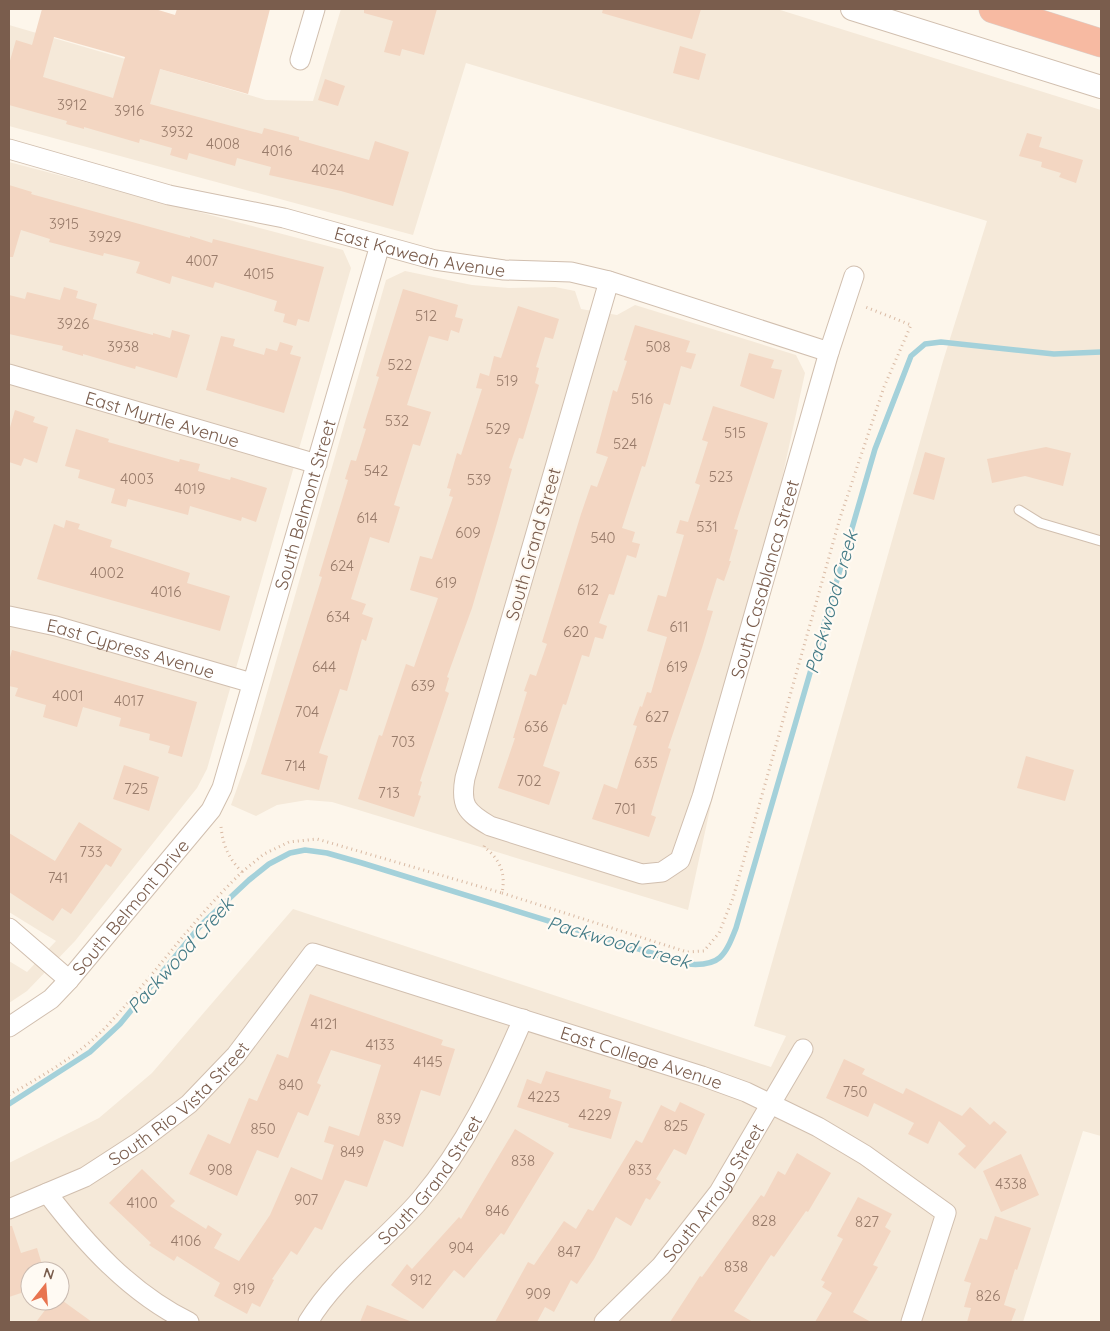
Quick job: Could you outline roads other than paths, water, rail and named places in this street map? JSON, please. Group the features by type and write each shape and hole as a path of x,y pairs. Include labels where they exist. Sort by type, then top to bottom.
{"highway":[{"path":"993,9 1101,43"}],"street":[{"path":"300,60 315,9"},
{"path":"852,9 1101,87"},
{"name":"East Kaweah Avenue","path":"9,149 169,195 284,218 436,260 504,270 571,272 609,281 829,352"},
{"name":"South Belmont Street","path":"229,765 380,245"},
{"name":"South Casablanca Street","path":"490,826 642,874 662,872 680,860 702,797 829,352 854,276"},
{"name":"South Grand Street","path":"490,826 476,818 466,807 462,794 465,778 609,281"},
{"name":"East Myrtle Avenue","path":"9,374 317,464"},
{"name":"East Cypress Avenue","path":"9,616 56,626 252,683"},
{"name":"South Belmont Drive","path":"9,1027 50,998 69,980 208,813 222,788 229,765"},
{"path":"9,928 69,980"},
{"name":"East College Avenue","path":"312,953 702,1076 771,1103 865,1155 946,1213 911,1322"},
{"name":"South Rio Vista Street","path":"9,1209 85,1177 139,1142 190,1104 236,1055 312,953"},
{"name":"South Grand Street","path":"308,1322 322,1299 420,1200 465,1140 497,1079 523,1019"},
{"name":"South Arroyo Street","path":"604,1322 661,1266 719,1192 803,1049"},
{"path":"47,1194 80,1236 127,1282 189,1322"}],"lane":[{"path":"1019,510 1040,523 1101,540"}],"waterway":[{"name":"Packwood Creek","path":"9,1104 90,1052 120,1024 201,925 249,880 269,864 290,853 305,850 327,853 687,964 707,964 720,958 736,928 875,449 911,356 925,344 941,342 1054,354 1101,352"}]}
